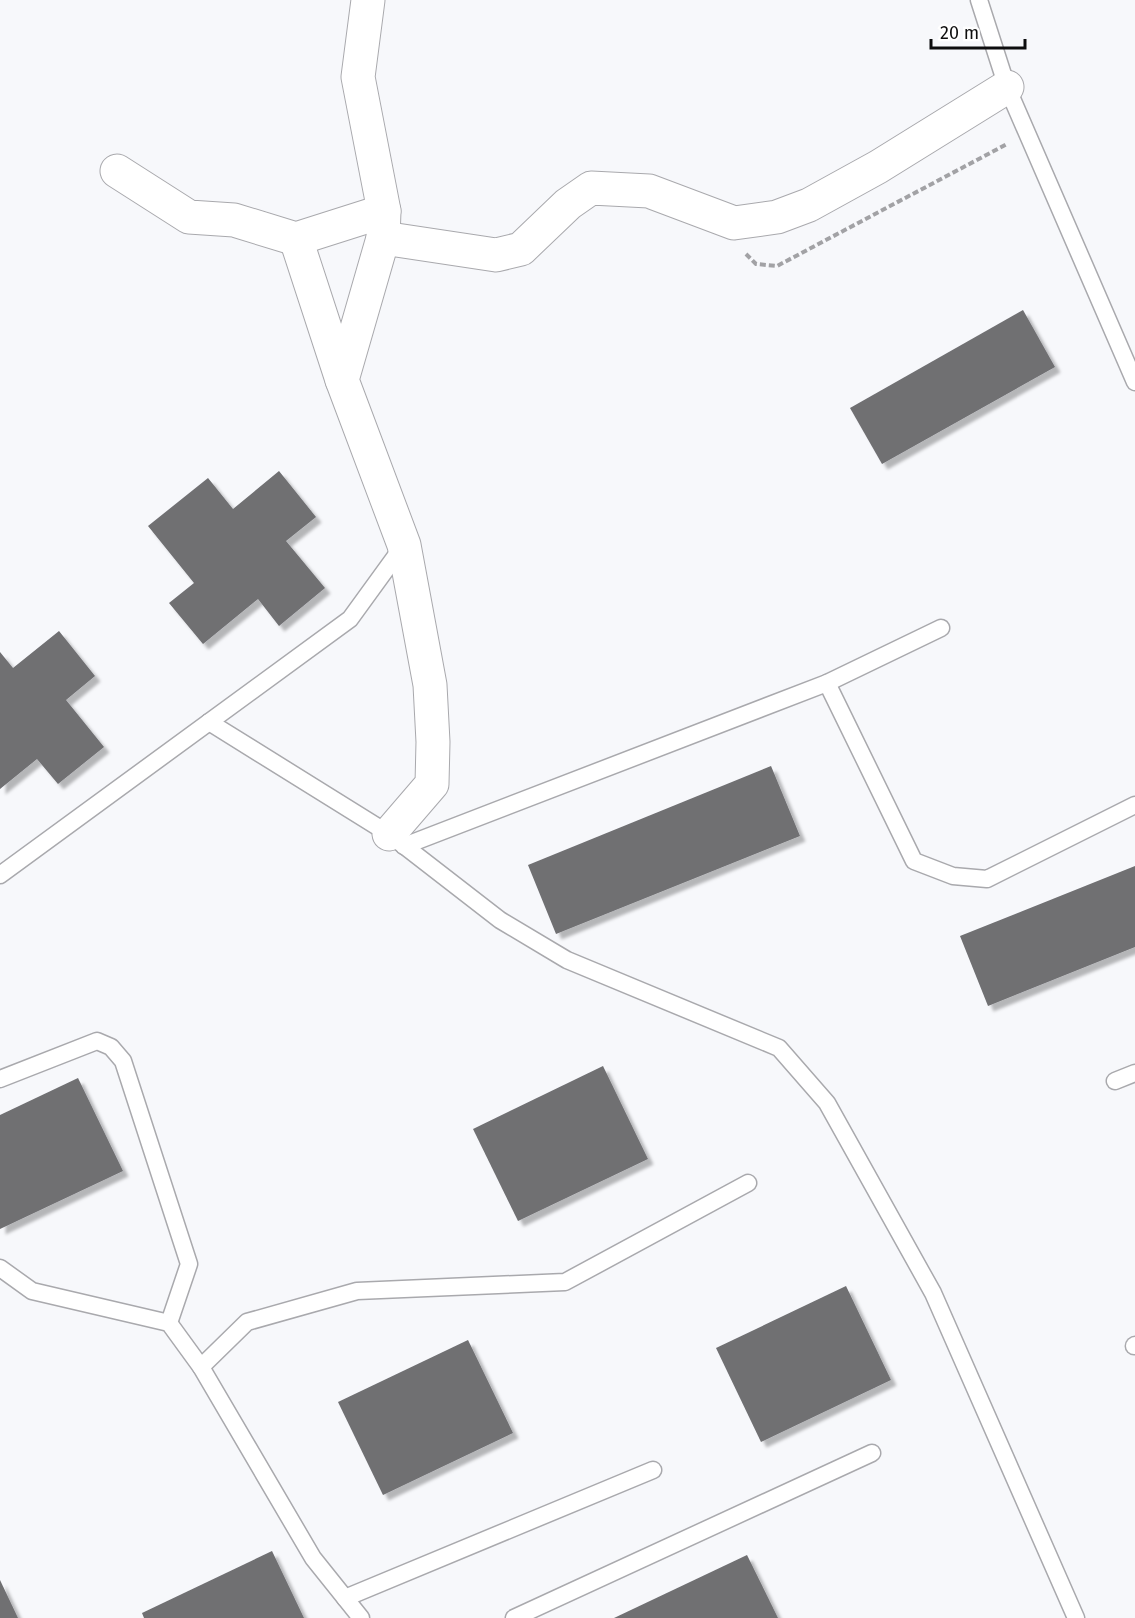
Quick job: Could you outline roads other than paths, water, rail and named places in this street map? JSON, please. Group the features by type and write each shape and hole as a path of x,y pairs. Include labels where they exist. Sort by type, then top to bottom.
{"street":[{"path":"342,380 383,224 358,77 368,0"},
{"path":"117,171 189,217 234,220 296,239 383,224 496,255 521,249 568,204 591,188 650,191 734,223 777,217 809,205 878,167 1007,87"},
{"path":"296,239 342,380 404,545 430,685 432,784 397,840"}],"lane":[{"path":"979,0 1007,87 1135,382"},
{"path":"0,875 350,619 404,545"},
{"path":"397,840 828,683 941,628"},
{"path":"828,683 914,861 953,876 987,879 1135,805"},
{"path":"209,722 397,840 500,920 567,960 779,1048 827,1103 933,1293 1076,1618"},
{"path":"0,1079 97,1041 111,1047 123,1061 189,1264 170,1323"},
{"path":"1115,1081 1135,1073"},
{"path":"201,1367 247,1322 357,1291 565,1282 748,1183"},
{"path":"0,1268 32,1291 170,1323 201,1367 313,1558 361,1618"},
{"path":"517,1617 872,1453"},
{"path":"345,1598 653,1470"}]}
